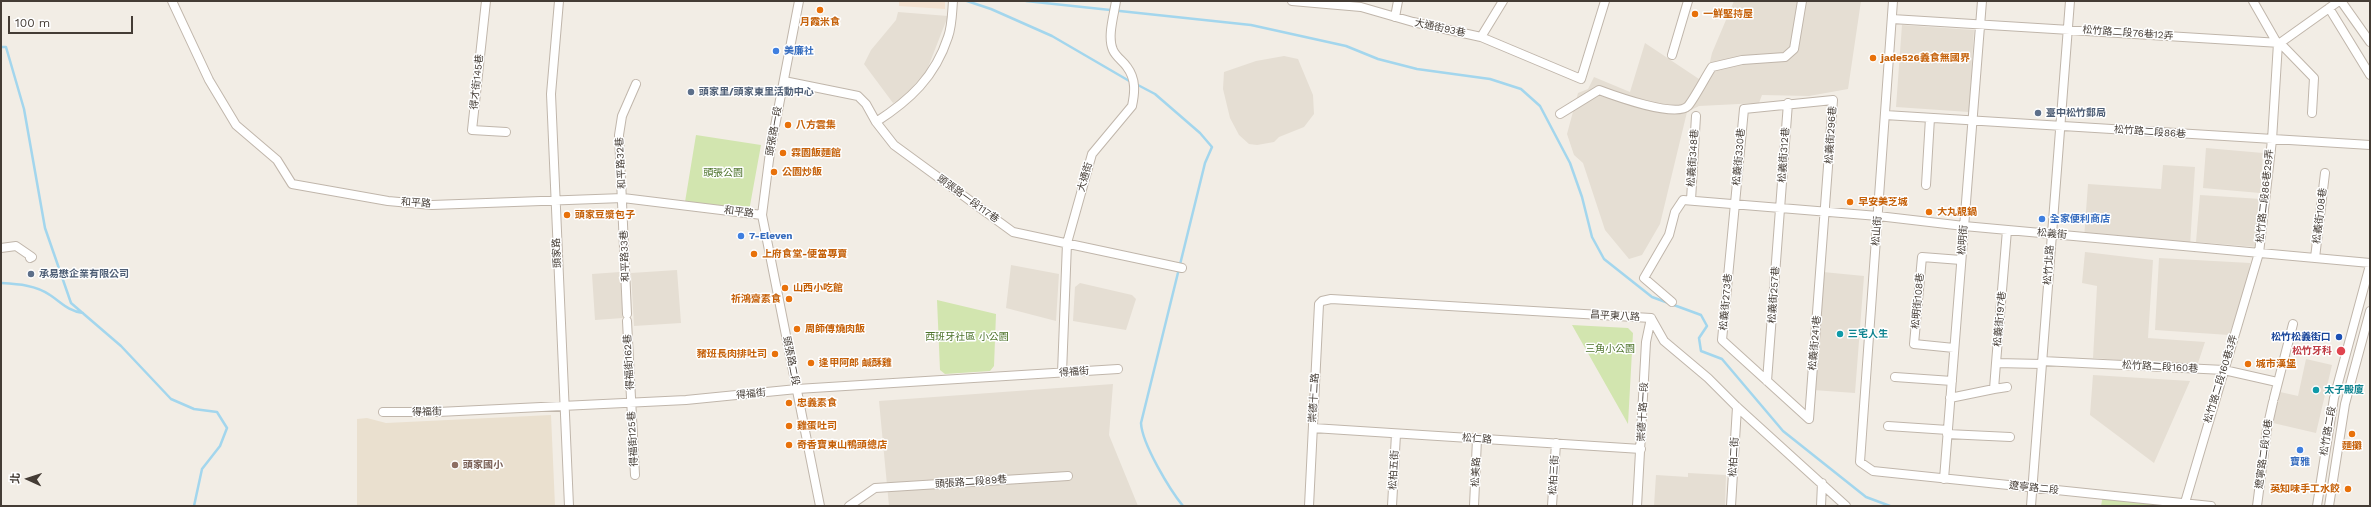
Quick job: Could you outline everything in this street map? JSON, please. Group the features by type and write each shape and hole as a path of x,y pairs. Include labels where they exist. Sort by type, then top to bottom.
{"street":[{"name":"和平路","path":"172,1 209,80 236,125 276,160 292,184 388,201 432,205 555,199 623,198 762,215"},
{"name":"得才街145巷","path":"486,1 472,130 506,132"},
{"name":"頭家路","path":"559,1 551,94 563,406 569,506"},
{"name":"頭張路一段","path":"762,215 764,186 799,1"},
{"path":"876,122 905,103 931,74 948,37 953,1"},
{"name":"大通街","path":"1062,373 1067,244 1092,154 1132,106 1133,80 1113,49 1112,31 1116,1"},
{"name":"大通街93巷","path":"1292,1 1361,7 1395,17 1481,37 1581,78 1605,1"},
{"path":"1395,17 1398,1"},
{"path":"1481,37 1503,1"},
{"path":"1672,55 1688,1"},
{"path":"1560,114 1600,90 1644,104 1677,110 1687,106 1712,66 1742,60 1785,57 1794,49 1802,1"},
{"name":"松山街","path":"1860,462 1893,1"},
{"name":"松明街","path":"1944,478 1982,1"},
{"name":"松竹北路","path":"2032,506 2070,1"},
{"path":"2253,1 2278,43 2314,78 2312,113"},
{"path":"2278,43 2340,1 2370,42"},
{"path":"2329,8 2370,75"},
{"name":"松竹路二段76巷12弄","path":"1892,19 2278,43"},
{"name":"松竹路二段86巷29弄","path":"2259,253 2272,140 2278,43"},
{"name":"頭張路一段117巷","path":"784,80 858,96 866,104 876,122 894,145 1013,232 1182,268"},
{"name":"和平路32巷","path":"623,198 619,135 622,116 636,84"},
{"name":"松義街296巷","path":"1744,109 1788,103 1833,100 1826,211"},
{"name":"松義街312巷","path":"1780,208 1788,103"},
{"name":"松義街330巷","path":"1735,204 1744,109"},
{"name":"松竹路二段86巷","path":"1885,115 2370,146"},
{"name":"松義街348巷","path":"1691,200 1696,116"},
{"path":"1926,184 1930,118"},
{"name":"松義街108巷","path":"2316,258 2325,173"},
{"name":"和平路33巷","path":"623,198 627,318"},
{"path":"1672,302 1644,278 1669,235 1675,212 1683,200 1691,200"},
{"name":"松義街","path":"1691,200 1826,211 1964,226 2370,264"},
{"name":"松義街273巷","path":"1735,204 1722,340 1767,381"},
{"name":"松義街257巷","path":"1767,381 1780,208"},
{"name":"松義街241巷","path":"1767,381 1809,419 1826,211"},
{"name":"頭張路二段","path":"762,215 820,506"},
{"name":"松義街197巷","path":"1994,389 2007,230"},
{"path":"1,248 16,246 32,257 30,258"},
{"name":"松竹路二段160巷3弄","path":"2184,505 2259,253"},
{"name":"松明街108巷","path":"1954,348 1914,344 1922,258 1961,260"},
{"name":"松竹路二段","path":"2317,506 2334,398 2370,264"},
{"name":"昌平東八路","path":"1331,299 1651,318 1664,341 1708,378 1737,407 1846,506"},
{"name":"崇德十二路","path":"1309,506 1319,304 1322,301 1331,299"},
{"name":"松竹路二段","path":"2329,506 2345,404 2370,311"},
{"name":"得福街162巷","path":"627,318 631,403"},
{"name":"崇德十路一段","path":"1637,506 1646,342 1651,318"},
{"name":"遼寧路二段10巷","path":"2257,506 2266,429 2293,324"},
{"path":"1996,363 2042,362"},
{"name":"松竹路二段160巷","path":"2042,362 2224,370 2278,382"},
{"name":"得福街","path":"383,412 631,403 797,389 1118,369"},
{"path":"1895,377 1952,381"},
{"path":"1950,398 1994,389 2007,388"},
{"name":"得福街125巷","path":"631,403 635,475"},
{"name":"松柏二街","path":"1731,506 1737,407"},
{"path":"1888,426 2010,438"},
{"name":"松仁路","path":"1313,428 1641,449"},
{"name":"松柏五街","path":"1392,506 1396,434"},
{"name":"松美路","path":"1474,506 1477,439"},
{"name":"松柏三街","path":"1552,506 1556,443"},
{"name":"遼寧路二段","path":"1860,462 1873,471 2184,505 2211,506"},
{"name":"頭張路二段89巷","path":"849,506 875,488 1068,476"},
{"path":"1820,506 1822,483"}],"shaded area":[{"path":"899,1 945,1 945,9 899,6"},
{"path":"1734,1 1861,1 1848,89 1809,96 1762,95 1759,103 1699,106 1687,112 1660,224 1642,255 1629,259 1605,230 1583,163 1574,155 1567,134 1578,93 1588,89 1594,77 1630,92 1645,43 1699,79 1709,66 1712,53"},
{"path":"898,12 948,16 927,70 902,99 893,103 864,64 871,50 896,20"},
{"path":"1902,25 1974,30 1969,112 1896,107"},
{"path":"1284,56 1298,59 1313,95 1314,114 1304,127 1279,137 1274,142 1257,145 1249,144 1239,135 1230,118 1223,89 1224,72 1256,61"},
{"path":"2206,148 2263,153 2260,193 2203,188"},
{"path":"2163,165 2195,167 2190,246 2084,239 2088,184 2161,189"},
{"path":"2200,195 2261,199 2257,247 2196,242"},
{"path":"2085,252 2153,260 2148,338 2205,342 2197,366 2093,358 2097,286 2082,283"},
{"path":"2159,258 2250,263 2248,286 2229,335 2155,330"},
{"path":"1011,265 1059,274 1056,321 1006,308"},
{"path":"677,270 681,323 634,326 631,273"},
{"path":"620,272 623,318 595,320 592,274"},
{"name":"三宅人生","path":"1823,272 1864,276 1855,393 1813,390"},
{"path":"1080,283 1132,295 1136,299 1126,330 1073,321 1075,287"},
{"path":"2306,359 2332,365 2316,433 2273,423 2280,392 2298,396"},
{"path":"2093,375 2190,381 2154,463 2090,415"},
{"path":"1113,384 1109,435 1138,506 889,506 879,401"},
{"name":"頭家國小","path":"551,415 555,506 357,506 357,419 367,418 386,423"},
{"path":"1688,473 1726,475 1725,506 1654,506 1656,475 1688,477"}],"green space":[{"name":"頭張公園","path":"696,135 761,145 749,211 685,202"},
{"name":"西班牙社區 小公園","path":"937,300 996,314 994,366 990,371 945,374 940,370"},
{"name":"三角小公園","path":"1572,325 1628,328 1633,333 1628,424"},
{"path":"2103,495 2182,506 2101,506"}],"waterway":[{"path":"967,1 991,9 1052,36 1131,82"},
{"path":"1026,1 1251,25 1346,46 1378,59 1417,69 1490,79 1521,89 1540,106 1570,163 1582,197 1592,237 1604,259 1652,297 1701,315 1707,326 1699,338 1701,351 1722,359 1783,431 1866,497 1890,506"},
{"path":"1,47 6,47 24,109 45,228 71,303 121,346 171,399 194,409 217,412 227,428 220,446 202,469 194,506"},
{"path":"1136,84 1155,94 1200,133 1212,147 1205,163 1141,423 1146,443 1151,454 1164,478 1183,506"},
{"path":"1,283 39,289 69,309 83,313"}],"place":[{"name":"月霞米食","path":"820,10"},
{"name":"一鮮堅持屋","path":"1695,14"},
{"name":"美廉社","path":"776,51"},
{"name":"jade526義食無國界","path":"1873,58"},
{"name":"頭家里/頭家東里活動中心","path":"691,92"},
{"name":"臺中松竹郵局","path":"2038,113"},
{"name":"八方雲集","path":"788,125"},
{"name":"霖園飯麵館","path":"783,153"},
{"name":"公園炒飯","path":"774,172"},
{"name":"早安美芝城","path":"1850,202"},
{"name":"大丸靚鍋","path":"1929,212"},
{"name":"頭家豆漿包子","path":"567,215"},
{"name":"全家便利商店","path":"2042,219"},
{"name":"7-Eleven","path":"741,236"},
{"name":"上府食堂-便當專賣","path":"754,254"},
{"name":"承易懋企業有限公司","path":"31,274"},
{"name":"山西小吃館","path":"785,288"},
{"name":"祈鴻齋素食","path":"789,299"},
{"name":"周師傅燒肉飯","path":"797,329"},
{"name":"三宅人生","path":"1840,334"},
{"name":"松竹松義街口","path":"2339,337"},
{"name":"松竹牙科","path":"2341,351"},
{"name":"豬班長肉排吐司","path":"775,354"},
{"name":"逢甲阿郎 鹹酥雞","path":"811,363"},
{"name":"城市漢堡","path":"2248,364"},
{"name":"太子殿廈","path":"2316,390"},
{"name":"忠義素食","path":"789,403"},
{"name":"雞蛋吐司","path":"789,426"},
{"name":"麵攤","path":"2352,434"},
{"name":"奇香寶東山鴨頭總店","path":"789,445"},
{"name":"寶雅","path":"2300,450"},
{"name":"頭家國小","path":"455,465"},
{"name":"英知味手工水餃","path":"2348,489"}]}
